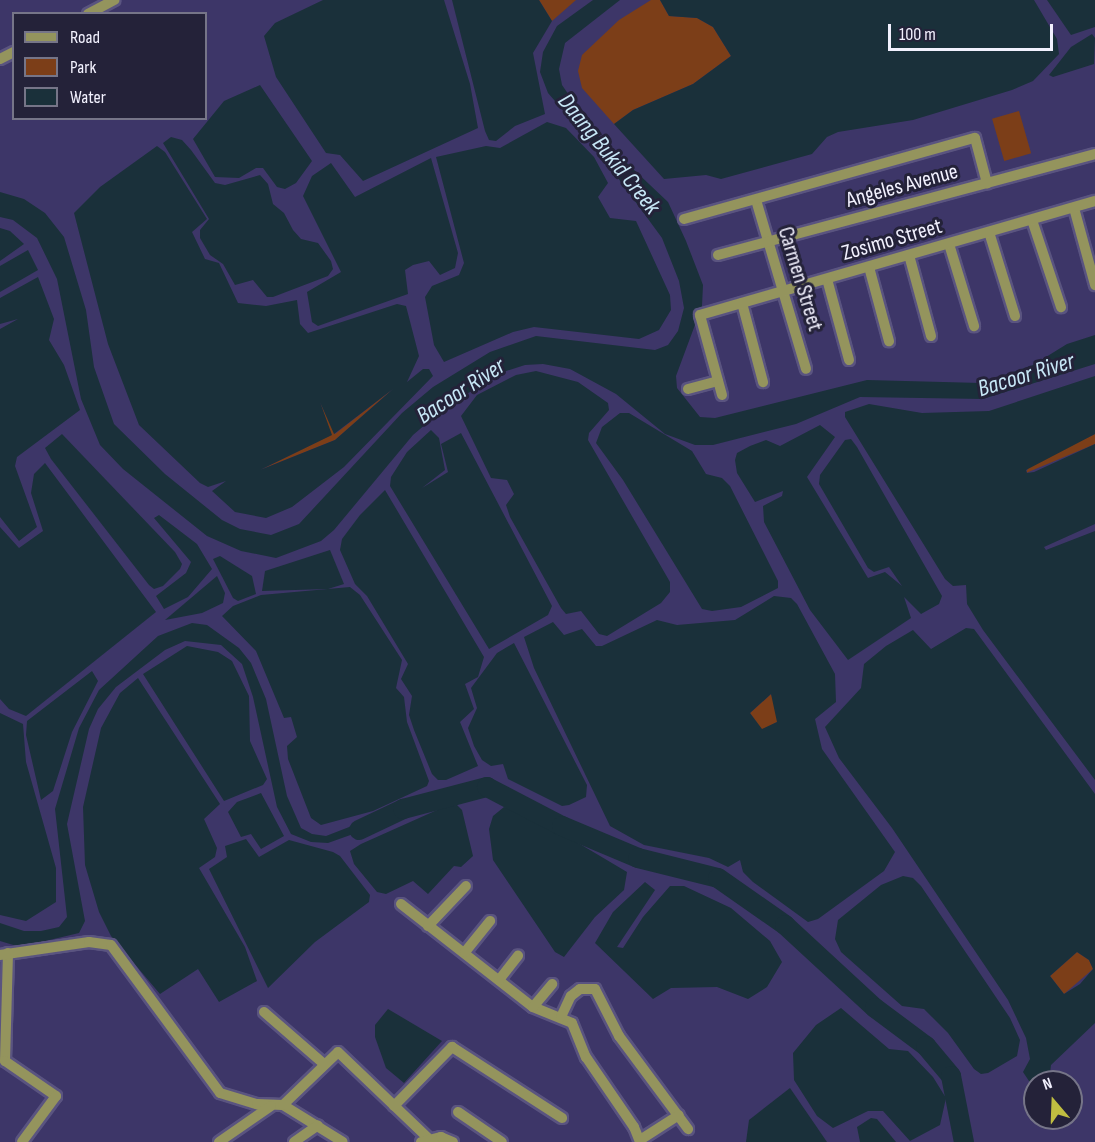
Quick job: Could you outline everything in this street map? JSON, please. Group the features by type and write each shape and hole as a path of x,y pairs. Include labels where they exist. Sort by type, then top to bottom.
{"street":[{"path":"92,12 114,0"},
{"path":"684,219 975,138 987,183"},
{"name":"Angeles Avenue","path":"718,255 1095,154"},
{"name":"Carmen Street","path":"756,200 806,369"},
{"name":"Zosimo Street","path":"718,381 700,315 1095,201"},
{"path":"1074,207 1095,285"},
{"path":"1032,220 1061,307"},
{"path":"989,232 1015,316"},
{"path":"949,244 974,326"},
{"path":"909,255 931,336"},
{"path":"868,267 890,341"},
{"path":"826,279 849,360"},
{"path":"742,303 763,382"},
{"path":"688,389 718,381 722,395"},
{"path":"428,926 466,886"},
{"path":"401,904 533,1007 572,1023 596,1074 640,1141 679,1115"},
{"path":"465,952 490,921"},
{"path":"22,1142 56,1096 5,1061 4,954 89,942 111,945 215,1088 226,1097 271,1106 283,1105 343,1142"},
{"path":"499,980 518,956"},
{"path":"533,1007 552,984"},
{"path":"561,1017 570,996 580,989 595,989 619,1036 688,1129"},
{"path":"264,1012 324,1064"},
{"path":"394,1106 452,1047 562,1118"},
{"path":"283,1105 338,1052 394,1106 424,1140 441,1137 453,1142"},
{"path":"219,1142 271,1106"},
{"path":"458,1112 502,1142"},
{"path":"294,1142 318,1125"}],"green space":[{"path":"539,0 576,0 552,21"},
{"path":"651,0 660,0 669,16 697,18 713,27 731,56 693,84 633,110 614,124 582,88 578,71 582,55 619,20"},
{"path":"1019,111 1031,153 1004,161 992,119"},
{"path":"394,388 335,440 260,470 331,435 320,402 335,434"},
{"path":"1095,434 1095,444 1026,473 1029,466"},
{"path":"771,694 779,716 777,722 762,730 750,713"},
{"path":"1077,952 1089,960 1093,969 1064,994 1050,976"}],"water":[{"path":"323,0 444,0 470,84 478,128 363,181 340,155 326,153 276,77 264,36 275,23"},
{"path":"452,0 539,0 552,21 533,53 545,114 515,126 496,141 489,140 485,131"},
{"path":"593,0 620,0 565,43 559,69 562,85 595,133 668,202 686,241 703,285 702,306 676,376 677,388 700,417 715,418 867,380 981,383 1033,365 1067,344 1095,335 1095,364 983,399 860,397 796,424 713,445 695,445 665,434 616,394 570,369 543,364 525,365 503,372 447,406 413,435 334,530 321,541 276,558 241,551 207,536 123,469 100,445 81,399 57,279 37,238 13,220 0,217 0,192 24,199 45,213 64,237 86,310 94,367 114,424 165,474 222,520 240,529 271,535 299,524 402,413 433,387 490,352 536,336 655,350 668,345 678,331 684,308 679,281 662,238 596,148 548,93 540,72 543,52 557,26"},
{"path":"660,0 1034,0 1057,39 1059,54 1033,81 1012,90 913,120 838,132 827,137 812,154 721,179 706,175 664,179 614,124 633,110 693,84 731,56 713,27 697,18 669,16"},
{"path":"1047,0 1095,0 1095,27 1071,35"},
{"path":"1092,34 1095,38 1094,64 1053,77 1049,75 1071,47"},
{"path":"260,85 312,161 296,183 285,189 277,187 263,168 256,168 239,178 215,177 193,139 224,101"},
{"path":"547,122 566,128 594,157 608,183 598,197 610,218 636,221 670,295 671,310 659,330 639,339 534,327 513,332 444,362 434,345 425,297 432,286 459,275 464,263 436,157 486,146 500,148"},
{"path":"171,137 182,140 215,183 225,185 260,175 268,184 273,204 284,213 293,230 301,239 318,243 331,261 333,269 328,276 273,297 267,297 253,280 235,285 223,264 210,255 200,238 200,230 209,219 163,143"},
{"path":"157,146 165,152 207,219 192,232 205,259 219,263 238,303 266,306 297,300 300,324 308,333 397,304 406,306 419,356 407,382 423,369 429,369 433,376 344,467 292,507 266,518 235,512 212,491 226,481 208,487 200,483 139,425 108,344 74,213 100,187","holes":["393,389 335,440 260,470 332,435 320,402 334,434"]},
{"path":"431,158 458,253 455,268 440,275 429,261 413,265 405,270 408,294 318,326 312,322 307,292 341,272 303,196 312,176 331,163 355,197"},
{"path":"0,228 10,231 24,244 0,261"},
{"path":"28,250 38,270 0,292 0,266"},
{"path":"38,277 54,319 49,340 64,365 80,410 17,457 15,466 37,527 19,541 0,517 0,329 18,319 0,324 0,298"},
{"path":"536,371 578,382 608,403 609,410 589,433 588,440 670,582 670,592 661,603 607,636 599,634 581,611 566,614 561,608 510,517 506,505 514,494 507,480 491,478 461,416 477,395 516,375"},
{"path":"1095,376 1095,434 1026,470 1027,473 1034,472 1095,444 1095,524 1044,547 1046,550 1095,531 1095,780 983,630 967,604 966,585 953,586 945,579 845,417 845,412 869,404 922,413 989,411"},
{"path":"620,413 629,413 692,451 706,474 722,478 730,486 778,581 778,588 741,607 712,611 702,609 623,480 596,443 602,427"},
{"path":"820,425 835,437 807,477 868,578 885,572 902,586 889,567 874,572 868,568 819,484 820,475 845,440 851,439 942,596 939,604 921,614 904,597 911,618 848,660 810,610 764,522 763,506 782,496 783,491 755,502 737,473 735,460 737,453 750,446 766,440 780,446"},
{"path":"431,430 439,438 445,470 422,488 448,472 441,444 461,433 552,606 548,615 489,649 390,486 391,477 407,452"},
{"path":"62,434 175,552 182,564 163,586 154,589 149,585 51,459 45,448"},
{"path":"45,463 156,612 26,716 9,709 0,699 0,527 19,548 43,531 31,493 34,474"},
{"path":"385,490 484,657 478,677 465,684 474,709 460,722 478,766 446,780 438,780 432,774 409,715 412,696 401,679 408,664 367,596 355,584 340,550 342,539 360,515"},
{"path":"159,515 197,544 212,569 188,597 164,609 156,596 186,573 191,562 154,518"},
{"path":"330,550 344,584 328,589 262,591 265,571"},
{"path":"220,556 252,576 256,594 238,601 233,598 213,559"},
{"path":"217,576 225,593 223,603 202,613 165,620"},
{"path":"350,587 360,595 402,660 396,688 404,697 407,722 429,781 427,786 373,811 321,825 311,818 288,759 287,746 297,737 291,717 284,718 256,651 222,616 233,606 261,595"},
{"path":"774,596 791,598 797,604 835,674 836,702 815,719 822,749 895,852 884,871 818,919 808,922 753,882 743,872 740,860 728,867 709,858 644,845 610,826 534,668 524,637 553,622 564,635 582,629 596,646 602,646 657,620 677,625 735,620","holes":["771,694 777,722 762,729 750,713"]},
{"path":"192,623 207,625 239,648 251,663 266,699 287,796 301,828 312,834 326,836 380,815 384,823 328,843 311,842 291,834 277,807 253,697 242,664 221,645 185,641 165,650 116,687 98,709 89,729 67,824 85,921 79,933 20,947 0,941 0,923 24,931 41,931 59,927 67,917 55,809 79,728 99,690 158,636"},
{"path":"966,628 974,629 1095,794 1095,1023 1051,1065 1050,1070 1024,1070 1030,1059 1026,1038 1008,1000 892,828 839,758 825,727 861,688 864,664 886,646 913,630 931,649","holes":["1077,952 1089,960 1093,969 1080,984 1064,994 1050,976"]},
{"path":"514,643 587,785 586,797 569,805 562,806 508,779 503,764 491,766 482,760 474,746 468,728 477,708 471,688 497,653"},
{"path":"187,646 218,652 232,661 249,696 250,741 267,779 263,785 224,801 143,674"},
{"path":"92,671 98,681 72,732 53,791 41,800 26,735 27,721"},
{"path":"138,678 220,804 204,819 217,848 215,857 199,868 245,947 257,981 219,1002 198,969 160,994 111,936 99,912 85,865 83,807 101,728 120,693"},
{"path":"0,713 23,724 26,762 56,868 56,902 26,921 0,915"},
{"path":"261,793 284,836 261,849 251,834 241,837 228,812 237,802"},
{"path":"457,805 462,810 473,856 461,867 454,866 428,894 413,881 386,894 377,892 354,864 350,851 361,844 446,806"},
{"path":"504,807 536,818 627,872 624,890 595,917 564,957 555,952 493,860 489,829 493,816"},
{"path":"246,839 259,857 289,840 333,852 340,856 370,895 369,902 315,942 268,988 209,869 227,857 225,846"},
{"path":"903,876 913,878 921,886 1010,1018 1020,1040 1017,1056 988,1073 981,1074 974,1069 948,1033 924,1009 902,1006 841,952 835,939 838,920 881,885"},
{"path":"645,882 655,890 617,947 623,948 643,917 670,886 684,886 731,908 770,941 782,962 767,987 748,999 717,987 671,988 653,999 595,943 613,912"},
{"path":"841,1008 889,1049 908,1051 933,1077 946,1098 940,1125 910,1141 883,1111 868,1111 833,1128 817,1116 794,1080 793,1053 816,1025"},
{"path":"388,1009 442,1041 404,1083 386,1068 375,1037 375,1025"},
{"path":"790,1088 827,1142 746,1142 749,1120"},
{"path":"871,1118 877,1119 896,1142 860,1142 857,1127"}],"waterway":[{"path":"359,830 403,809 487,787 562,826 638,858 718,878 785,925 875,1008 926,1046 951,1076 964,1142"}],"water label":[{"name":"Daang Bukid Creek","path":"609,154"},
{"name":"Bacoor River","path":"1026,375"},
{"name":"Bacoor River","path":"461,391"}]}
